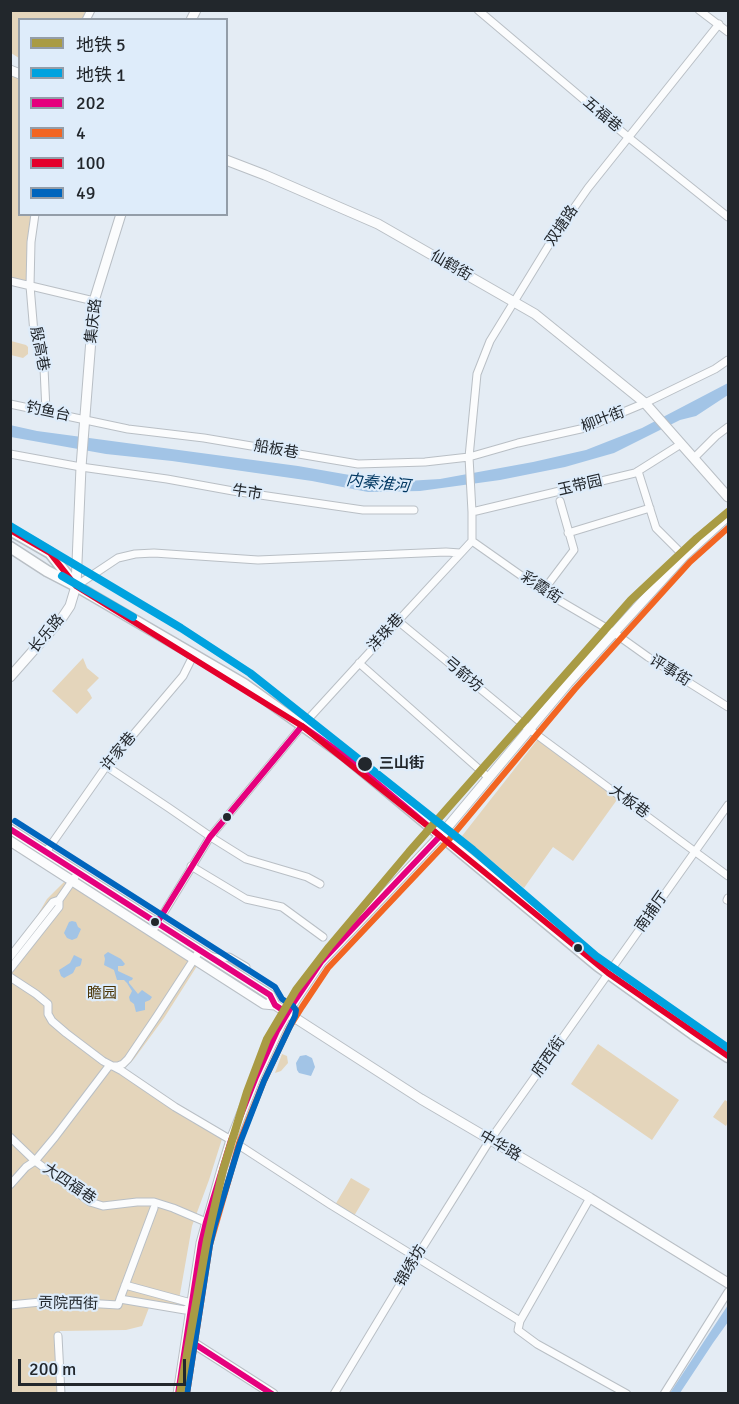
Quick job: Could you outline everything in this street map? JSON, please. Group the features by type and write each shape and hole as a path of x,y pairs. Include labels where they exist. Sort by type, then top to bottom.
{"main road":[{"name":"仙鹤街","path":"228,161 378,224 535,314 645,403 681,444"},
{"name":"集庆路","path":"81,467 94,301 120,216"},
{"path":"681,444 729,497"},
{"path":"76,586 81,467"},
{"path":"178,1394 206,1222 231,1140 256,1077 287,1013 321,962 440,836 568,682 684,556 729,516"},
{"path":"10,530 50,553 76,586"},
{"path":"10,547 47,571 244,684 345,756 608,974 729,1057"},
{"name":"长乐路","path":"10,677 62,618 76,586"},
{"name":"中华路","path":"10,829 270,995 275,1005"},
{"name":"中华路","path":"10,841 264,1004 275,1005 421,1099 728,1282"},
{"path":"187,1339 273,1394"}],"street":[{"name":"五福巷","path":"478,10 628,137 729,217"},
{"path":"699,10 729,32"},
{"name":"双塘路","path":"472,512 469,458 477,374 490,341 555,235 588,188 719,24"},
{"name":"殷高巷","path":"35,216 31,242 30,286 34,333 44,369 46,411"},
{"path":"10,281 94,301"},
{"name":"柳叶街","path":"469,458 518,443 585,428 645,403 729,360"},
{"name":"钓鱼台","path":"10,404 46,411 84,425"},
{"name":"船板巷","path":"84,425 204,438 358,464 469,458"},
{"path":"694,458 716,436 729,427"},
{"name":"玉带园","path":"472,512 635,473 681,444"},
{"name":"牛市","path":"10,454 363,510 414,510"},
{"path":"638,471 656,528 684,556"},
{"path":"543,591 573,550 560,501"},
{"path":"568,534 650,508"},
{"path":"472,512 472,542"},
{"name":"洋珠巷","path":"152,932 210,837 302,726 472,542"},
{"name":"彩霞街","path":"472,542 543,591 614,632"},
{"path":"76,586 118,558 135,554 154,553 264,560 460,553"},
{"name":"弓箭坊","path":"398,621 529,729"},
{"name":"评事街","path":"614,632 648,657 729,707"},
{"name":"许家巷","path":"45,852 106,766 183,676 194,654"},
{"path":"359,663 489,778"},
{"name":"大板巷","path":"529,729 729,876"},
{"path":"106,766 246,859 307,877 320,884"},
{"name":"南捕厅","path":"608,974 729,804"},
{"path":"191,866 246,899 282,907 323,937"},
{"path":"10,969 58,907 59,900 78,872"},
{"path":"10,957 53,902 59,900"},
{"path":"10,1185 26,1167 35,1161 55,1137 109,1066 118,1066 128,1059 200,950"},
{"path":"210,956 229,957 246,967"},
{"name":"府西街","path":"490,1140 608,974"},
{"path":"10,977 48,1004 48,1014 52,1021 111,1065 520,1321"},
{"name":"大四福巷","path":"10,1137 35,1161 84,1198 107,1206 154,1202 206,1222"},
{"name":"锦绣坊","path":"334,1394 490,1140"},
{"path":"590,1198 520,1321 518,1330 537,1344 627,1394"},
{"path":"120,1299 154,1208"},
{"path":"125,1285 191,1305"},
{"path":"664,1394 729,1292"},
{"name":"贡院西街","path":"10,1305 51,1301 117,1305 120,1299 185,1310 191,1305"},
{"path":"58,1336 61,1394"}],"green space":[{"path":"11,11 86,11 82,18 18,18 18,57 11,53"},
{"path":"10,75 18,78 18,216 35,216 27,288 11,284"},
{"path":"11,341 26,345 28,354 23,358 11,355"},
{"path":"83,658 87,668 99,678 87,690 92,698 77,714 52,691"},
{"path":"538,739 619,797 573,861 553,847 524,888 462,836"},
{"name":"瞻园","path":"64,882 82,885 197,966 164,1018 134,1059 119,1074 145,1088 185,1117 222,1139 192,1226 175,1310 150,1305 142,1326 126,1330 60,1331 58,1343 63,1393 11,1393 11,952 30,928 47,899"},
{"path":"598,1044 679,1100 652,1140 571,1084"},
{"path":"282,1054 287,1056 288,1063 281,1071 275,1073"},
{"path":"725,1100 728,1102 726,1126 713,1117"},
{"path":"351,1178 370,1189 354,1216 335,1205"}],"water":[{"name":"内秦淮河","path":"728,383 728,395 696,416 680,420 614,453 565,467 500,480 420,491 368,492 312,481 106,454 11,437 10,425 37,431 298,466 390,482 440,479 586,450 642,428"},
{"path":"69,922 76,922 81,929 77,938 72,940 64,933"},
{"path":"108,952 125,964 118,966 118,971 133,978 129,983 138,994 142,990 152,997 145,1002 145,1010 136,1012 134,1004 130,1001 132,991 127,983 124,980 117,980 114,970 104,965 104,955"},
{"path":"74,955 82,959 81,964 73,973 64,978 59,970 70,963"},
{"path":"306,1055 312,1058 315,1067 311,1076 299,1073 297,1070 296,1063 300,1056"},
{"path":"728,1305 728,1322 680,1393 670,1393"}],"metro line":[{"name":"5","path":"180,1394 207,1240 223,1170 247,1092 267,1039 296,990 409,852 631,600 728,512"},
{"name":"1","path":"10,526 181,628 250,673 473,850 596,956 728,1048"},
{"name":"1","path":"62,576 133,617"}],"transit line":[{"name":"4","path":"187,1394 210,1245 239,1143 264,1081 289,1028 302,1007 328,968 447,842 575,689 690,562 728,528"},
{"name":"100","path":"10,530 50,553 76,586 302,726 608,973 728,1056"},
{"name":"202","path":"157,923 210,837 302,726 345,756 440,836 321,962 277,1031 231,1140 206,1222 178,1394"},
{"name":"49","path":"15,821 275,987 282,999 296,1010 264,1081 240,1143 215,1224 187,1394"},
{"name":"202","path":"10,829 270,995 275,1005 287,1013"},
{"name":"202","path":"187,1339 272,1394"}],"place":[{"name":"三山街","path":"365,764"}]}
